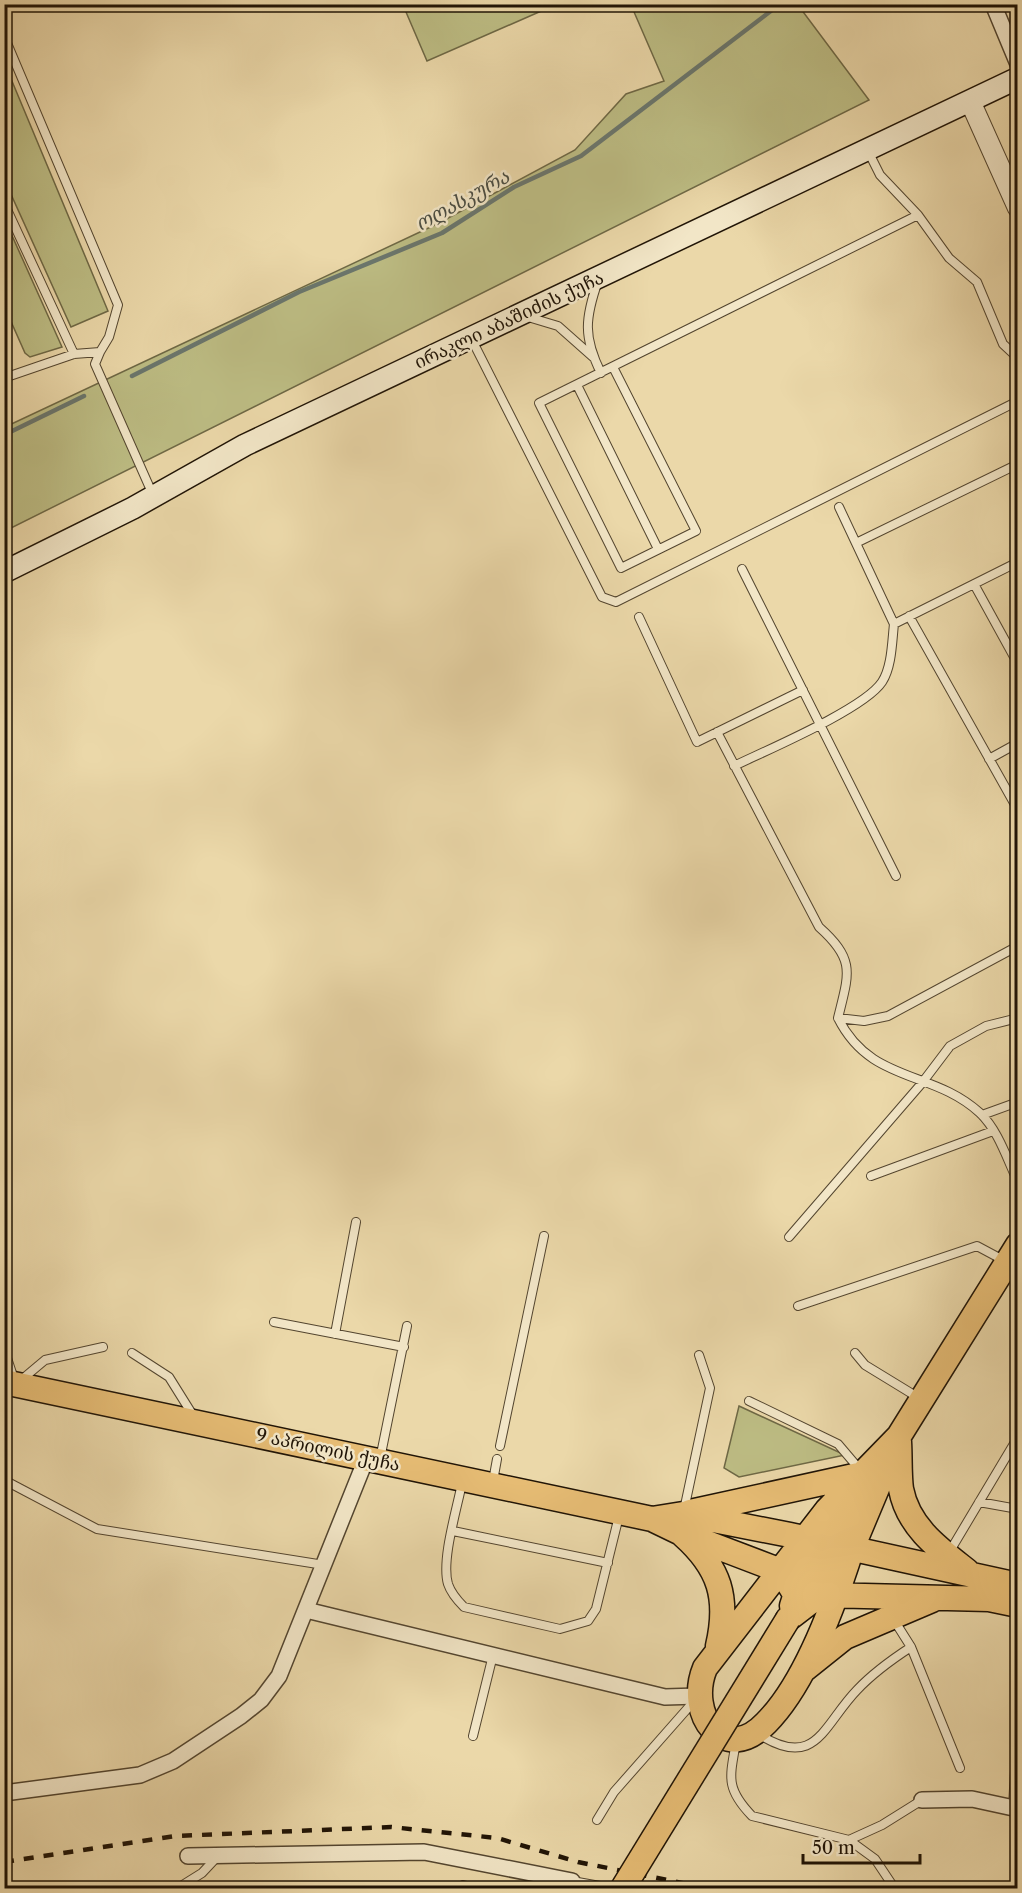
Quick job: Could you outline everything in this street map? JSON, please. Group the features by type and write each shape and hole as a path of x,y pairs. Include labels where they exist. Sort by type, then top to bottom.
{"main road":[{"name":"ირაკლი აბაშიძის ქუჩა","path":"4,572 154,496 245,446 1017,78"},
{"path":"623,1888 788,1618 817,1595 852,1548 899,1436 1012,1254"},
{"name":"9 აპრილის ქუჩა","path":"10,1384 682,1524"},
{"path":"803,1670 817,1595 815,1541 826,1510 899,1436"},
{"path":"899,1436 901,1488 906,1506 927,1538 974,1576"},
{"path":"682,1524 863,1474"},
{"path":"682,1524 815,1541 1017,1585"},
{"path":"682,1524 722,1546 781,1571 817,1595 989,1599 1017,1605"},
{"path":"682,1524 718,1580 724,1609 716,1651"},
{"path":"815,1541 781,1571 716,1651 705,1668 698,1696 704,1715 713,1730 728,1739 746,1737 773,1716 803,1670 845,1637 940,1597"}],"street":[{"path":"993,4 1017,64"},
{"path":"970,101 1017,208"},
{"path":"4,1793 140,1775 173,1761 201,1744 261,1700 279,1676 324,1565 373,1460"},
{"path":"306,1610 665,1697 698,1696"},
{"path":"922,1800 972,1799 1015,1808"},
{"path":"188,1856 424,1852 570,1885"}],"lane":[{"path":"4,36 118,305 110,337 95,364 154,496"},
{"path":"867,150 880,175 918,215 950,258 977,282 1003,344 1017,357"},
{"path":"4,203 74,354"},
{"path":"613,367 696,531 621,568 539,403 918,215"},
{"path":"600,277 587,312 594,358 601,373"},
{"path":"521,314 558,326 594,358"},
{"path":"471,338 602,597 616,602 1017,401"},
{"path":"4,378 74,354 100,352"},
{"path":"577,385 658,549"},
{"path":"856,543 1017,464"},
{"path":"734,766 867,700 883,681 892,649 894,624 839,507"},
{"path":"894,624 1017,562"},
{"path":"742,569 896,876"},
{"path":"974,584 1017,664"},
{"path":"909,616 1017,810"},
{"path":"639,617 697,742 803,690"},
{"path":"717,732 819,927 844,953 847,964 845,987 838,1018 849,1039 882,1066 922,1083 939,1087 963,1100 982,1115 993,1131 1017,1182"},
{"path":"989,759 1017,743"},
{"path":"838,1018 864,1021 888,1016 1017,946"},
{"path":"789,1237 922,1083 950,1046 986,1026 1017,1018"},
{"path":"982,1115 1017,1102"},
{"path":"871,1176 993,1131"},
{"path":"335,1334 356,1222"},
{"path":"500,1446 544,1236"},
{"path":"798,1306 977,1246 1012,1254"},
{"path":"274,1322 404,1347"},
{"path":"373,1460 404,1347 407,1326"},
{"path":"4,1349 10,1384 45,1360 103,1347"},
{"path":"132,1353 169,1377 198,1423"},
{"path":"855,1353 865,1365 921,1400"},
{"path":"682,1524 710,1389 699,1355"},
{"path":"749,1401 838,1444 863,1474"},
{"path":"947,1555 1017,1437"},
{"path":"492,1485 497,1459"},
{"path":"462,1479 447,1565 448,1584 464,1607 560,1629 588,1621 592,1615 603,1588 620,1512"},
{"path":"4,1480 97,1530 324,1565"},
{"path":"979,1502 1017,1509"},
{"path":"453,1531 609,1563"},
{"path":"892,1616 911,1647 960,1768"},
{"path":"905,1888 893,1886 876,1859 849,1840 752,1816 742,1805 730,1782 746,1737 800,1747 818,1741 856,1691 885,1664 911,1647"},
{"path":"473,1736 493,1655"},
{"path":"597,1820 614,1792 698,1696"},
{"path":"1015,1808 1017,1729"},
{"path":"849,1840 882,1825 922,1800"},
{"path":"177,1888 202,1873 218,1856"},
{"path":"459,1888 464,1885 476,1888"},
{"path":"570,1885 611,1888"}],"green space":[{"path":"403,5 555,5 427,61"},
{"path":"631,5 798,5 869,100 5,531 5,427 437,224 575,150 626,94 664,81"},
{"path":"4,62 108,311 71,327 5,181"},
{"path":"5,220 62,347 30,357 25,353 5,308"},
{"path":"739,1406 845,1455 739,1477 724,1468"}],"waterway":[{"name":"ოღასკურა","path":"132,376 299,292 442,233 514,187 581,156 780,4"},
{"path":"4,435 84,396"}],"railway":[{"path":"4,1862 175,1836 391,1827 497,1838 578,1862 707,1888"}]}
